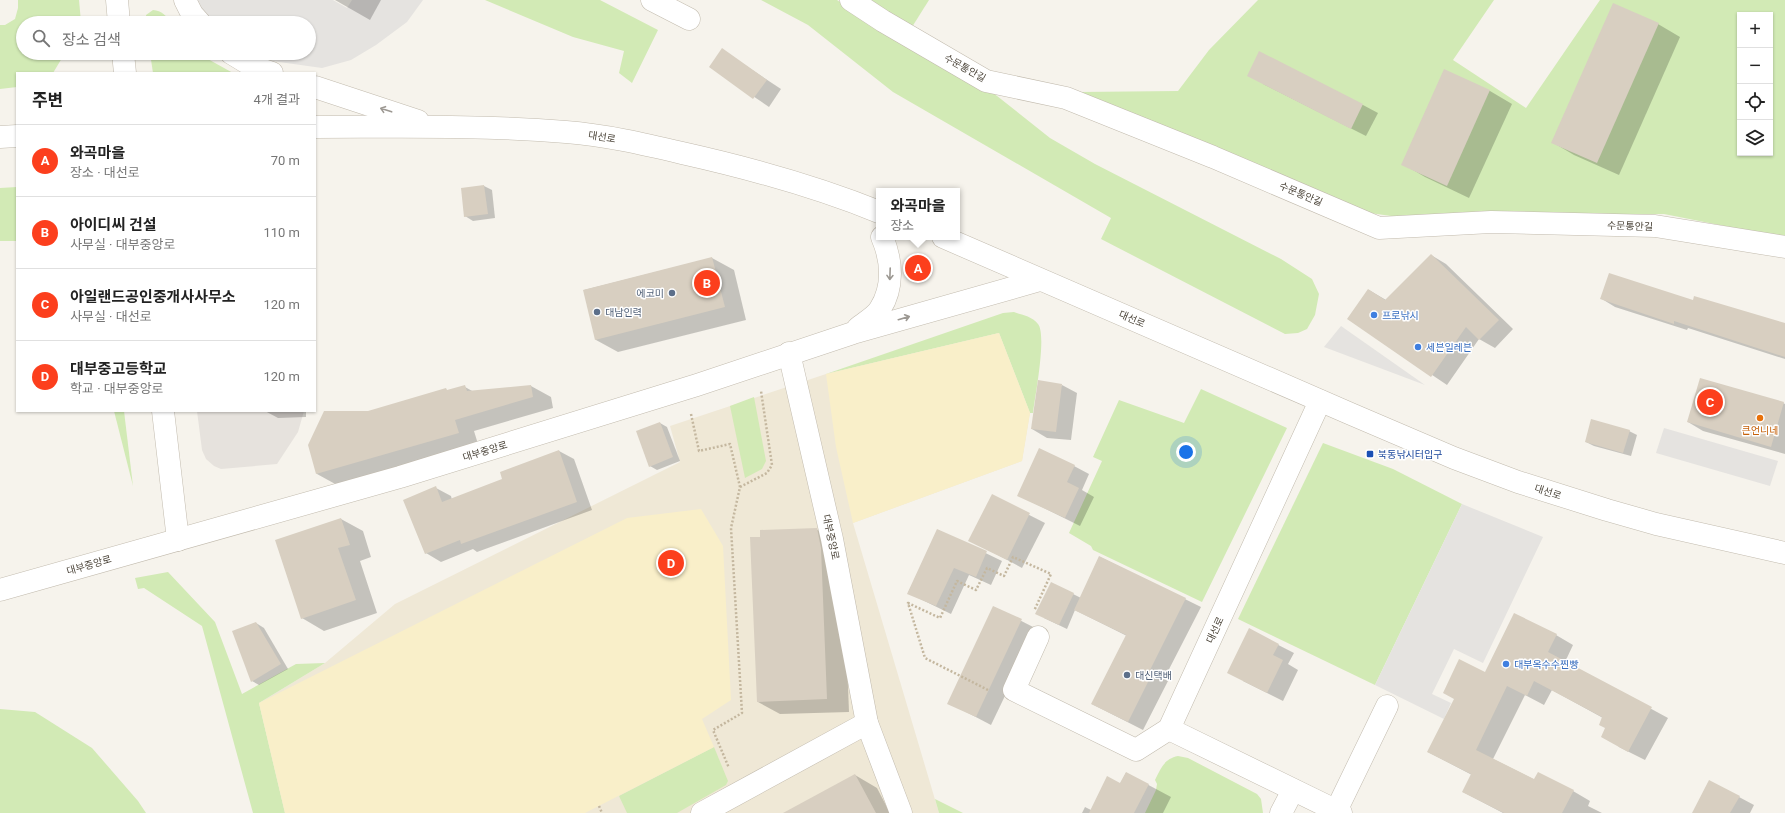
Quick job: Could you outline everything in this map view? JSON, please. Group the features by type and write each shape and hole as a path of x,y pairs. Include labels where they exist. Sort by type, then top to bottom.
{"street":[{"path":"117,0 118,16"},
{"path":"184,0 194,16"},
{"path":"652,0 689,20"},
{"name":"수문통안길","path":"851,0 883,21 986,81 1066,98 1213,157 1379,228 1492,222 1655,226 1785,247"},
{"path":"124,60 125,72"},
{"path":"242,60 254,67 269,72"},
{"path":"316,87 437,126"},
{"name":"대선로","path":"316,127 437,126 568,132 639,143 796,181 876,211"},
{"path":"0,137 16,136"},
{"path":"856,202 876,227"},
{"path":"853,333 879,311 886,296 891,275 888,252 883,240"},
{"name":"대선로","path":"950,240 1454,458 1518,482 1607,510 1656,524 1785,554"},
{"name":"대부중앙로","path":"0,590 416,472 697,385 789,353 853,333 1040,280"},
{"name":"대부중앙로","path":"789,353 832,539 867,723 900,813"},
{"name":"대선로","path":"1170,729 1320,401"},
{"path":"163,412 178,540"},
{"path":"1036,640 1014,690 1136,750 1170,729 1338,812 1387,706"},
{"path":"702,813 867,723"},
{"path":"1281,813 1293,790"}],"path":[{"path":"740,487 766,473 772,465 760,384"},
{"path":"689,408 699,451 730,444 740,487 731,528 742,713 713,730 740,792"},
{"path":"1014,690 1009,700 925,658 908,603 940,618 957,581 976,590 986,568 1004,576 1013,557 1051,574 1022,636 1036,640"},
{"path":"599,806 602,813"}],"shaded area":[{"path":"196,0 333,0 347,8 352,0 423,0 407,22 376,45 351,60 322,68 270,60 316,60 316,16 205,16 201,12"},
{"path":"1341,326 1425,385 1324,347"},
{"path":"999,333 1030,413 1022,461 853,523 939,813 285,813 259,703 325,663 395,604 680,462 670,426 826,374"},
{"path":"197,412 304,412 298,432 277,464 221,469 214,466 206,459 202,450"},
{"path":"1664,428 1778,461 1770,486 1656,453"},
{"path":"1462,504 1543,537 1483,663 1454,649 1432,694 1451,703 1444,719 1375,685"}],"green space":[{"path":"18,0 79,0 80,16 16,16 16,60 61,60 54,72 16,72 16,87 0,89 0,25 5,25 15,19 18,8"},
{"path":"485,0 600,0 658,30 632,83 619,73 624,51 573,37"},
{"path":"761,0 837,0 862,17 992,92 1050,138 1095,164 1281,259 1312,279 1319,294 1315,315 1307,329 1298,333 1285,334 1101,239 1111,218 893,92 808,25"},
{"path":"871,0 929,0 912,27"},
{"path":"1258,0 1494,0 1453,60 1526,108 1600,0 1785,0 1785,238 1664,214 1398,217 1370,213 1078,92 1178,91 1209,50"},
{"path":"153,10 159,11 166,16 146,16"},
{"path":"151,60 210,60 231,72 153,72"},
{"path":"16,187 16,241 0,241 0,188"},
{"path":"1014,312 1027,316 1036,321 1040,330 1041,353 1033,413 1030,413 999,333 826,374 1003,313"},
{"path":"1201,389 1287,428 1202,602 1093,550 1091,546 1069,533 1102,461 1093,457 1119,400 1184,423"},
{"path":"754,397 766,461 762,469 745,478 730,406"},
{"path":"114,412 124,412 133,486"},
{"path":"1323,443 1393,469 1462,504 1375,685 1238,619"},
{"path":"168,572 215,622 242,694 296,664 325,663 259,703 285,813 253,813 202,626 144,588 138,589 135,578"},
{"path":"0,709 35,712 92,748 138,801 146,813 0,813"},
{"path":"714,747 728,781 726,785 677,813 627,813 619,796"},
{"path":"1178,756 1188,758 1257,794 1261,799 1263,813 1145,813 1156,790 1157,784 1155,780 1161,768 1169,759"},
{"path":"935,799 963,813 939,813"}],"sand":[{"path":"999,333 1030,413 1022,461 853,523 836,447 826,374"},
{"path":"701,509 723,546 731,700 702,719 714,747 585,813 285,813 259,703 627,518"}],"building":[{"path":"1613,3 1659,23 1597,163 1551,143"},
{"path":"722,48 767,80 753,99 709,67"},
{"path":"1259,51 1363,104 1351,129 1247,76"},
{"path":"1444,69 1490,90 1447,186 1401,165"},
{"path":"484,185 488,214 464,217 461,188"},
{"path":"1431,254 1499,320 1479,340 1466,327 1431,377 1347,319 1368,289 1385,300"},
{"path":"712,257 725,307 595,340 583,290"},
{"path":"1609,273 1693,300 1694,296 1785,323 1785,357 1674,321 1674,324 1600,299"},
{"path":"1700,378 1784,402 1771,447 1687,422"},
{"path":"1038,380 1062,384 1056,432 1031,429"},
{"path":"465,385 467,391 531,385 533,397 455,420 459,433 316,474 308,445 324,411 368,411 446,388 447,390"},
{"path":"1591,419 1630,430 1623,453 1585,442"},
{"path":"660,422 673,457 649,467 636,431"},
{"path":"1039,448 1075,465 1067,482 1079,488 1065,518 1017,496"},
{"path":"559,450 577,502 461,544 460,540 425,554 403,500 436,486 442,502 502,479 500,472"},
{"path":"992,494 1030,513 1007,560 968,541"},
{"path":"341,518 350,545 338,548 356,600 301,619 275,540"},
{"path":"817,528 821,548 827,699 757,702 750,537 760,537 760,530"},
{"path":"937,529 987,551 976,577 954,568 936,606 907,594"},
{"path":"1099,556 1186,598 1150,670 1153,672 1128,722 1091,704 1126,635 1074,610"},
{"path":"1051,582 1074,593 1059,625 1035,614"},
{"path":"993,606 1022,619 976,717 947,704"},
{"path":"1514,613 1557,634 1548,652 1652,707 1628,752 1601,737 1605,728 1599,725 1602,717 1534,681 1527,696 1507,686 1476,750 1534,779 1538,772 1574,790 1562,813 1504,813 1462,792 1471,774 1427,752 1454,699 1443,693 1459,659 1485,672"},
{"path":"256,622 281,664 251,682 232,631"},
{"path":"1249,628 1279,644 1273,655 1283,660 1267,693 1227,673"},
{"path":"1126,772 1149,784 1134,813 1089,813 1107,776 1120,783"},
{"path":"855,774 876,813 783,813"},
{"path":"1709,780 1740,796 1730,813 1692,813"}],"place":[{"name":"와곡마을","path":"918,268"},
{"name":"아이디씨 건설","path":"707,283"},
{"name":"에코미","path":"672,293"},
{"name":"대남인력","path":"597,312"},
{"name":"프로낚시","path":"1374,315"},
{"name":"세븐일레븐","path":"1418,347"},
{"name":"아일랜드공인중개사사무소","path":"1710,402"},
{"name":"큰언니네","path":"1760,418"},
{"name":"북동낚시터입구","path":"1370,454"},
{"name":"대부중고등학교","path":"671,563"},
{"name":"대부옥수수찐빵","path":"1506,664"},
{"name":"대신택배","path":"1127,675"}]}
